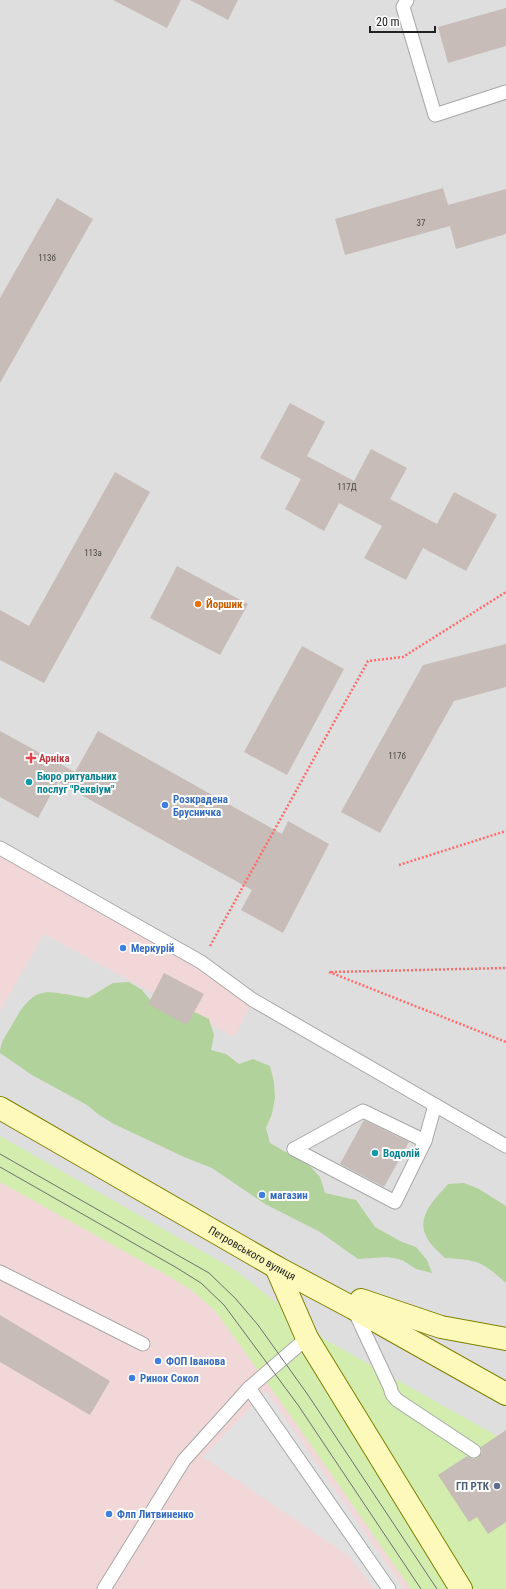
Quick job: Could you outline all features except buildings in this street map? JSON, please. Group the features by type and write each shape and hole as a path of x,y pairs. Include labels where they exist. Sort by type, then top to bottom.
{"main road":[{"name":"Петровського вулиця","path":"0,1108 276,1267 353,1308 506,1394"},
{"path":"276,1267 307,1338 461,1589"},
{"path":"276,1267 399,1314 441,1327 506,1339"}],"lane":[{"path":"407,0 403,7 435,114 506,92"},
{"path":"0,848 201,962 253,1000 506,1146"},
{"path":"425,1141 363,1111 294,1149 395,1202 425,1141 435,1105"},
{"path":"0,1272 143,1344"},
{"path":"353,1308 392,1394 397,1400 474,1451"},
{"path":"104,1589 184,1460 249,1388 307,1338"},
{"path":"249,1388 389,1589"}],"path":[{"path":"201,962 368,661 403,657 506,592"},
{"path":"399,865 506,832"},
{"path":"506,968 329,972 506,1042"}],"shaded area":[{"path":"0,0 506,0 506,1589 0,1589"},
{"name":"Меркурій","path":"0,848 253,1000 234,1037 44,934 0,1011"},
{"name":"Ринок Сокол","path":"0,1182 172,1278 194,1292 216,1312 288,1412 411,1589 0,1589"},
{"path":"266,1391 404,1589 374,1589 349,1556 203,1457"}],"green space":[{"path":"129,982 142,990 151,1001 182,1006 209,1019 214,1035 211,1050 226,1054 239,1064 253,1059 270,1066 274,1082 275,1098 272,1114 266,1128 270,1143 310,1166 320,1177 325,1193 356,1200 375,1227 402,1242 416,1247 427,1260 432,1273 416,1269 402,1260 388,1257 358,1259 320,1232 265,1204 212,1168 184,1157 114,1124 99,1115 87,1105 32,1075 0,1053 4,1038 20,1011 28,1001 36,996 43,993 52,992 88,998 113,983"},
{"path":"0,1136 235,1270 317,1335 506,1441 506,1589 411,1589 288,1412 216,1312 194,1292 172,1278 0,1182"},
{"path":"464,1183 479,1189 506,1206 506,1283 491,1270 479,1263 445,1258 432,1245 426,1236 424,1229 425,1214 433,1201 448,1184"}],"tram line":[{"path":"0,1154 209,1273 235,1298 258,1325 308,1395 437,1589"},
{"path":"0,1167 177,1268 201,1283 224,1305 298,1405 421,1589"}],"place":[{"name":"Йоршик","path":"198,604"},
{"name":"Арніка","path":"31,758"},
{"name":"Бюро ритуальних послуг \"Реквіум\"","path":"29,782"},
{"name":"Розкрадена Брусничка","path":"165,805"},
{"name":"Меркурій","path":"123,948"},
{"name":"Водолій","path":"375,1153"},
{"name":"магазин","path":"262,1195"},
{"name":"ФОП Іванова","path":"158,1361"},
{"name":"Ринок Сокол","path":"132,1378"},
{"name":"ГП РТК","path":"497,1486"},
{"name":"Флп Литвиненко","path":"109,1514"}]}
